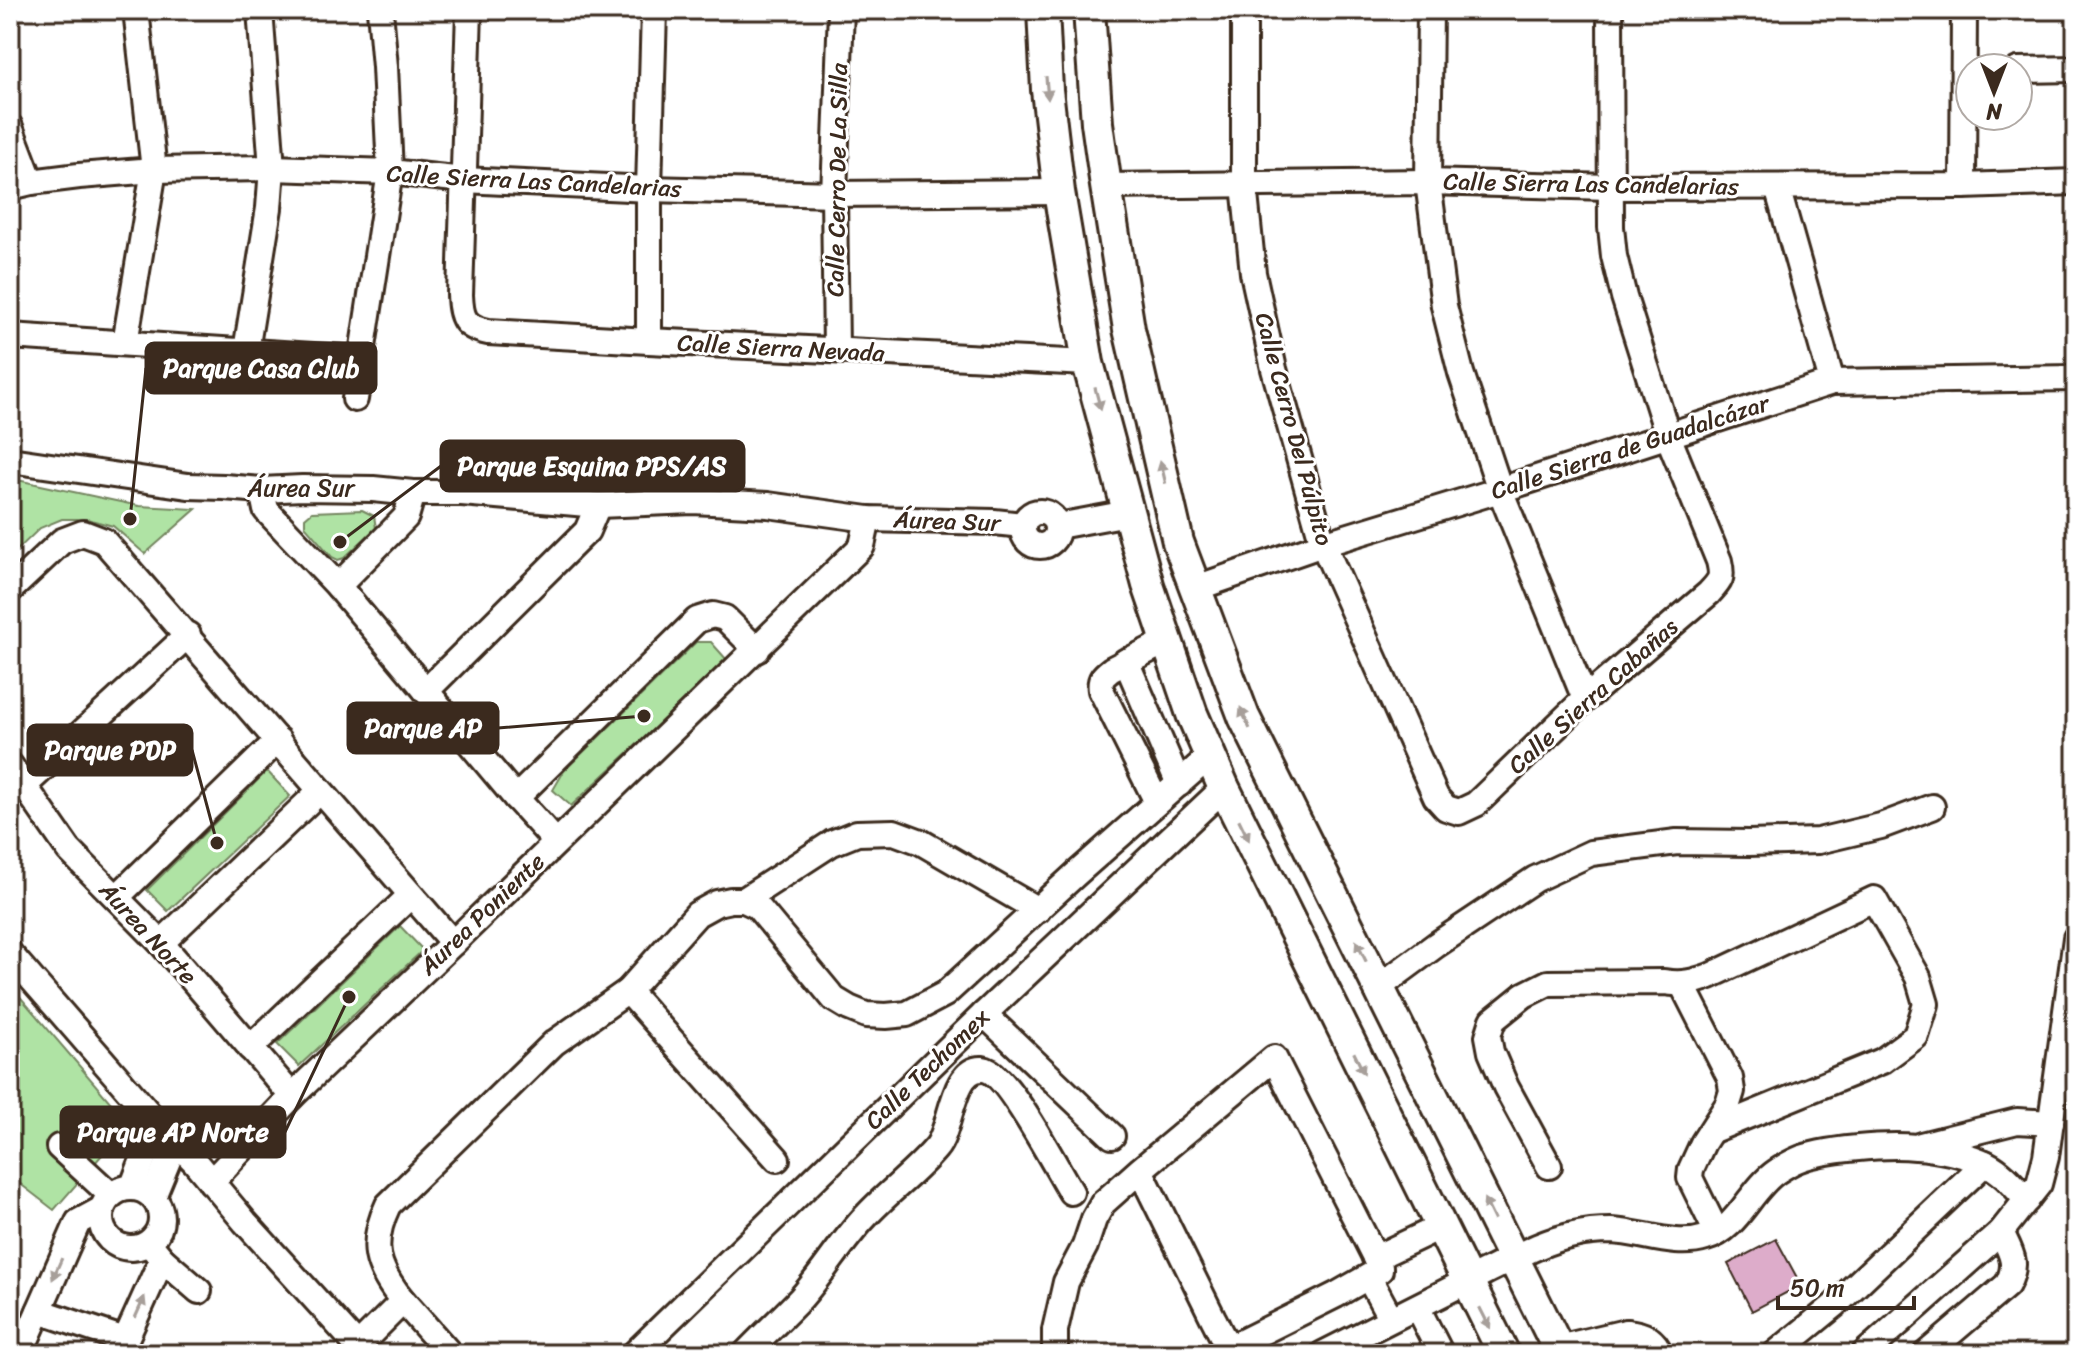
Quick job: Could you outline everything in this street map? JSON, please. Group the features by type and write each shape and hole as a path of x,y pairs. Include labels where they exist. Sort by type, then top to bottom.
{"main road":[{"path":"1043,10 1047,90 1059,192 1088,363 1148,585 1192,714 1224,788 1504,1354"},
{"path":"1089,10 1097,123 1129,329 1178,542 1244,717 1560,1351"}],"street":[{"path":"125,343 154,170 136,10"},
{"path":"246,351 269,208 272,168 260,10"},
{"path":"355,399 390,172 380,10"},
{"path":"464,180 469,10"},
{"path":"649,341 654,10"},
{"name":"Calle Cerro De La Silla","path":"836,350 834,194 841,10"},
{"name":"Calle Cerro Del Púlpito","path":"1244,10 1244,184 1253,273 1274,369 1323,544 1436,797 1446,808 1459,812"},
{"path":"1430,10 1428,182 1444,306 1461,373 1500,490 1585,699"},
{"path":"1610,10 1610,187 1614,256 1668,436"},
{"path":"1964,10 1965,52"},
{"path":"2034,70 2076,69"},
{"path":"10,127 20,184"},
{"path":"1963,186 1964,132"},
{"name":"Calle Sierra Las Candelarias","path":"20,184 154,170 272,168 390,172 464,180 649,189 834,194 1059,192"},
{"name":"Calle Sierra Nevada","path":"464,180 460,311 474,329 1088,363"},
{"name":"Calle Sierra Las Candelarias","path":"1106,186 1428,182 1777,187 2076,182"},
{"path":"1777,187 1832,382"},
{"path":"10,336 360,359"},
{"name":"Calle Sierra de Guadalcázar","path":"1196,588 1323,544 1832,382 2076,378"},
{"name":"Calle Sierra Cabañas","path":"1459,812 1476,804 1585,699 1709,593 1720,580 1719,561 1668,436"},
{"name":"Áurea Sur","path":"10,460 188,486 462,493 598,505 693,501 768,505 868,519 1023,525 1030,515 1041,512 1052,516 1058,526 1128,513"},
{"path":"262,490 266,510 338,586 556,842"},
{"path":"338,586 406,517 413,493"},
{"path":"426,691 587,531 598,505"},
{"name":"Áurea Poniente","path":"211,1182 292,1096 862,546 868,519"},
{"path":"10,590 62,541 83,533 104,541 453,943"},
{"path":"516,798 697,620 713,615 725,618 757,650"},
{"path":"25,785 188,635"},
{"path":"1157,802 1100,683 1104,674 1167,641"},
{"path":"1126,661 1179,784"},
{"path":"117,897 278,740"},
{"path":"450,1354 387,1281 379,1262 379,1224 388,1205 554,1043 628,991 697,914 717,903 731,900 744,900 757,906 834,999 866,1015 907,1014 945,994 1210,756"},
{"name":"Áurea Norte","path":"10,765 69,850 161,943 292,1096"},
{"name":"Calle Techomex","path":"634,1354 984,1014 1224,788"},
{"path":"161,943 320,791"},
{"path":"1379,987 1535,879 1591,853 1677,842 1818,841 1881,826 1932,807"},
{"path":"744,900 832,843 857,833 894,832 921,842 1038,910"},
{"path":"250,1048 410,896"},
{"path":"1549,1166 1506,1087 1491,1052 1488,1036 1493,1020 1524,995 1548,983 1682,984 1710,976 1874,899 1918,977 1926,1004 1916,1036 1882,1061 1713,1130"},
{"path":"1864,1354 2001,1232 2039,1184 2046,1157 2076,938"},
{"path":"10,954 361,1350 403,1301"},
{"path":"1682,984 1730,1078 1732,1091 1728,1104 1703,1143 1690,1178 1717,1233"},
{"path":"628,991 777,1159"},
{"path":"984,1014 1112,1136"},
{"path":"1055,1354 1055,1330 1066,1282 1103,1203 1274,1058 1372,1268 1391,1319"},
{"path":"745,1354 801,1298 864,1218 938,1146 947,1130 957,1091 972,1071 989,1070 995,1076 1023,1111 1071,1192"},
{"path":"1323,1354 1513,1259 1573,1235 1610,1231 1683,1242 1707,1238 1734,1220 1773,1174 1796,1160 1844,1150 1916,1146 2017,1121 2051,1123"},
{"path":"20,1354 78,1222 125,1197 157,1123"},
{"path":"176,1141 102,1226 112,1241 128,1248 155,1251 199,1291"},
{"path":"1916,1146 1985,1163 2000,1172 2027,1200"},
{"path":"39,1311 122,1347 155,1251 161,1220 160,1208 125,1197 59,1147"},
{"path":"1775,1354 1836,1304 1985,1163"},
{"path":"1140,1170 1213,1318 1229,1344 1236,1345 1440,1227"},
{"path":"1926,1354 2007,1285 2013,1274 2014,1259 2001,1232"},
{"path":"1417,1307 1441,1354"},
{"path":"1560,1351 1651,1339 1660,1354"}],"green space":[{"path":"10,480 139,506 196,509 145,554 113,526 87,519 62,519 40,528 10,557"},
{"path":"362,510 374,516 376,528 338,560 305,526 305,518 312,512"},
{"path":"696,642 711,642 727,660 571,806 553,790 564,771"},
{"path":"267,771 290,796 168,911 147,890"},
{"path":"400,926 423,950 299,1066 277,1044"},
{"path":"10,985 129,1124 54,1210 10,1176"}],"building":[{"path":"1776,1239 1801,1285 1752,1311 1728,1264"}],"place":[{"name":"Parque Casa Club","path":"130,519"},
{"name":"Parque Esquina PPS/AS","path":"340,542"},
{"name":"Parque AP","path":"644,716"},
{"name":"Parque PDP","path":"217,843"},
{"name":"Parque AP Norte","path":"349,997"}]}
